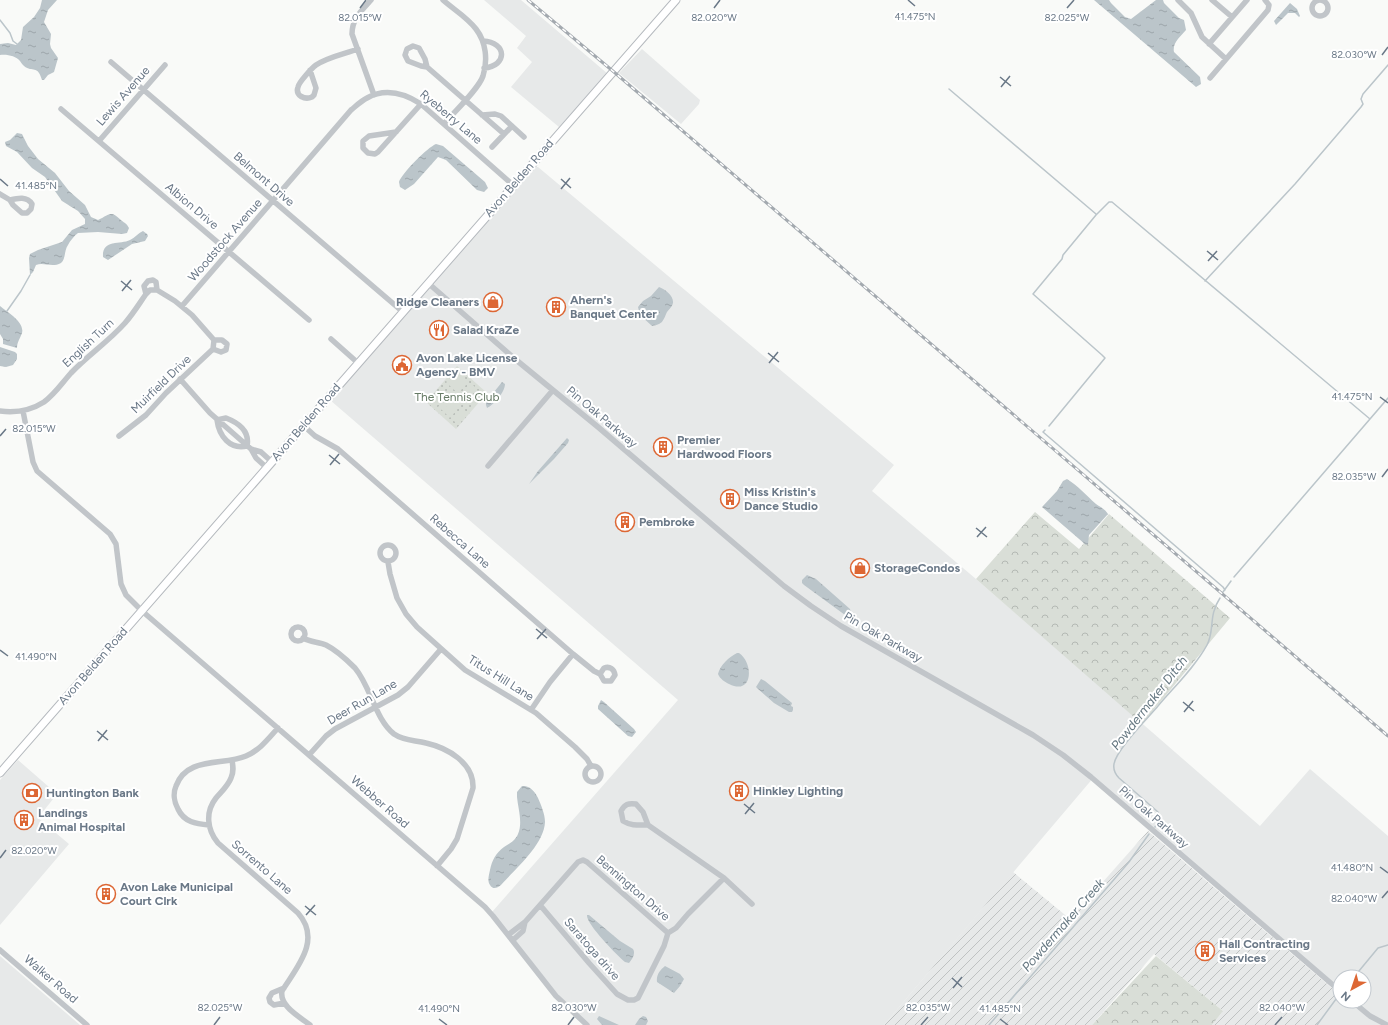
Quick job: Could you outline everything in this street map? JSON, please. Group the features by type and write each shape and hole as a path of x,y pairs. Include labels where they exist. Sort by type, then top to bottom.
{"main road":[{"name":"Avon Belden Road","path":"0,773 676,0"}],"street":[{"path":"371,0 359,14 352,26 352,34 374,95"},
{"path":"443,0 475,28 483,41 485,52 483,77 444,124"},
{"path":"1178,0 1190,11 1200,34 1226,59"},
{"path":"1212,0 1232,17"},
{"path":"1209,44 1247,0"},
{"path":"1210,78 1268,10 1269,5 1265,0"},
{"path":"483,41 495,44 501,50 502,54 501,58 492,67 484,68"},
{"path":"310,70 316,92 312,97 303,98 298,93 298,87 310,70 315,65 358,49"},
{"name":"Belmont Drive","path":"111,62 402,312"},
{"name":"Lewis Avenue","path":"99,141 165,64"},
{"path":"427,66 504,134"},
{"name":"Ryeberry Lane","path":"316,151 351,110 365,99 374,95 398,93 410,97 421,104 513,185"},
{"path":"396,132 369,136 363,141 363,148 368,153 375,154 378,152 396,132 421,104"},
{"name":"Albion Drive","path":"61,109 308,320"},
{"path":"482,115 495,114 501,116 524,137"},
{"path":"492,147 512,126"},
{"name":"Woodstock Avenue","path":"182,306 316,151"},
{"path":"0,194 10,200"},
{"name":"English Turn","path":"0,411 23,411 52,396 70,374 125,323 146,294 144,286 148,281 153,280 156,282 157,290"},
{"name":"Pin Oak Parkway","path":"428,283 784,586 810,606 841,626 1033,735 1063,755 1091,777 1332,984"},
{"path":"146,294 150,290 157,290 182,306"},
{"name":"Muirfield Drive","path":"119,436 146,415 214,345 192,315 182,306"},
{"path":"330,339 358,363"},
{"path":"180,379 210,414 249,448 256,458 267,468"},
{"path":"488,466 553,390"},
{"name":"Webber Road","path":"23,411 33,462 38,471 110,534 116,544 121,584 126,595 142,611 485,907 513,940 556,996 587,1025"},
{"path":"217,420 226,418 239,424 246,432 249,448"},
{"path":"217,420 218,428 226,441 234,446 249,448 261,452 272,462"},
{"name":"Rebecca Lane","path":"304,426 315,436 338,449 573,654 600,674"},
{"name":"Titus Hill Lane","path":"388,562 394,590 406,614 417,627 473,675 531,710 574,746 587,759 591,766"},
{"path":"303,638 308,641 327,646 352,665 360,675 385,724 394,734 409,740 432,744 445,750 464,763 472,775 472,793 460,834 451,849 437,866"},
{"name":"Deer Run Lane","path":"309,755 332,731 403,691 441,649"},
{"path":"531,710 550,682 573,654"},
{"path":"232,760 233,770 231,778 211,805 209,825 192,822 180,814 175,801 176,787 183,775 194,767 214,761 232,760 246,756 257,750 278,728"},
{"path":"648,825 628,824 623,820 621,811 623,807 627,804 636,804 643,812 648,825 724,878 752,904"},
{"name":"Sorrento Lane","path":"209,825 211,833 218,843 298,913 306,923 309,935 307,948 284,988 282,996 284,1003 310,1025"},
{"name":"Bennington Drive","path":"540,905 578,862 584,860 668,932"},
{"path":"668,932 676,928 724,878"},
{"path":"508,935 525,922 540,905"},
{"name":"Saratoga drive","path":"540,905 617,994 631,1000 638,998 664,946 668,932"},
{"path":"513,940 523,930 525,922"},
{"name":"Walker Road","path":"0,950 87,1025"},
{"name":"Sorrento Lane","path":"284,988 272,992 269,998 273,1005 284,1003"},
{"path":"1362,1009 1370,1016 1387,1025"}],"shaded area":[{"path":"484,0 521,0 608,74 559,127 511,87 532,62 517,48 526,36"},
{"path":"642,49 700,100 699,104 681,124 619,73"},
{"path":"534,167 538,167 894,465 872,491 976,579 1260,826 1310,769 1388,836 1388,1025 1316,1025 1332,1005 1332,1009 1372,1009 1372,969 1332,969 1332,981 1094,777 884,1025 590,1025 562,999 492,912 678,700 330,400"},
{"path":"18,760 57,794 38,818 69,844 0,925 0,780"},
{"path":"1148,831 1332,988 1332,1005 1316,1025 1212,1025 1223,1011 1154,954 1092,1025 884,1025 1013,872 1070,919"},
{"path":"0,956 80,1025 0,1025"}],"green space":[{"name":"The Tennis Club","path":"457,366 487,393 456,429 426,402"},
{"path":"456,371 462,376 451,387 446,382"},
{"path":"463,377 469,382 458,393 453,389"},
{"path":"471,383 476,388 466,400 460,395"},
{"path":"441,389 446,394 436,405 431,400"},
{"path":"478,390 483,395 473,406 467,401"},
{"path":"448,395 453,400 443,411 438,407"},
{"path":"455,401 460,406 450,418 445,413"},
{"path":"462,408 468,413 457,424 452,419"},
{"path":"1035,512 1079,549 1109,514 1230,618 1142,724 976,579"},
{"path":"1156,956 1223,1011 1212,1025 1092,1025"}],"water":[{"path":"42,0 57,0 48,10 44,22 51,34 51,48 58,58 54,72 48,75 44,80 42,80 36,70 27,68 16,58 8,55 0,55 0,44 8,43 16,45 21,40 23,27 34,17 40,8"},
{"path":"1094,0 1109,0 1125,17 1131,19 1156,0 1163,0 1164,3 1179,18 1184,20 1186,30 1179,37 1174,46 1174,52 1200,77 1201,84 1196,87"},
{"path":"1290,3 1297,9 1300,16 1299,17 1295,13 1288,13 1276,25 1274,21"},
{"path":"17,133 22,134 28,146 38,159 55,173 69,191 85,205 91,217 98,220 113,214 129,228 127,233 78,233 67,247 64,259 61,263 54,265 36,265 30,275 30,254 62,242 72,230 85,224 85,219 78,211 62,201 45,177 32,168 17,152 6,146 5,142 10,140"},
{"path":"436,144 443,146 485,182 488,188 484,192 477,190 446,160 438,157 414,184 405,190 400,187 399,182 401,178 410,167"},
{"path":"143,231 148,236 145,241 132,244 108,260 103,257 103,251 108,245 130,240"},
{"path":"659,287 669,293 673,303 662,322 652,326 640,315 638,307"},
{"path":"0,306 21,325 22,333 17,348 3,344 3,339 0,334"},
{"path":"0,347 17,354 17,359 13,365 6,367 0,366"},
{"path":"502,382 505,384 505,387 499,398 487,408 486,402"},
{"path":"567,438 569,440 568,443 529,484 538,471"},
{"path":"1067,479 1104,509 1108,514 1089,535 1088,544 1086,545 1042,507 1057,491 1063,481"},
{"path":"807,575 816,579 850,609 850,615 845,615 804,585 802,580"},
{"path":"737,653 744,658 747,664 749,677 743,686 737,687 724,681 718,674 725,662"},
{"path":"761,679 792,703 792,712 789,712 774,703 756,687"},
{"path":"601,700 634,729 636,732 632,737 628,736 598,709"},
{"path":"522,786 527,786 532,789 538,798 543,810 545,822 543,831 540,839 528,856 501,885 494,888 491,887 488,880 493,860 501,849 512,842 518,834 520,820 517,792"},
{"path":"587,915 589,915 620,941 633,949 634,955 629,963 625,962 603,939 591,925"},
{"path":"665,966 680,974 684,979 674,993 657,982 659,973"},
{"path":"599,1016 619,1025 602,1025 597,1019"},
{"path":"643,1016 646,1017 648,1021 646,1025 635,1025 639,1019"}],"waterway":[{"path":"0,20 10,33 13,41 17,44"},
{"path":"1205,281 1295,184 1361,107 1363,104 1361,99 1363,94 1388,65"},
{"path":"949,89 1096,214 1033,294 1105,358 1049,426"},
{"path":"1096,215 1109,202 1112,202 1370,419"},
{"path":"7,311 30,275"},
{"name":"Powdermaker Ditch","path":"1234,577 1388,398"},
{"path":"1045,430 1043,432 1225,590"},
{"name":"Powdermaker Ditch","path":"1223,592 1231,581"},
{"name":"Powdermaker Ditch","path":"1155,827 1160,820 1158,812 1115,773 1114,764 1116,758 1126,743 1197,661 1207,645 1211,634 1214,611 1220,598"},
{"name":"Powdermaker Creek","path":"989,1025 1129,862 1149,834"},
{"path":"1361,969 1378,948 1388,945"},
{"path":"1317,1025 1332,1005"}],"railway":[{"path":"528,0 614,72 1388,736"}],"place":[{"name":"Ridge Cleaners","path":"493,302"},
{"name":"Ahern's Banquet Center","path":"556,307"},
{"name":"Salad KraZe","path":"439,330"},
{"name":"Avon Lake License Agency - BMV","path":"402,365"},
{"name":"Premier Hardwood Floors","path":"663,447"},
{"name":"Miss Kristin's Dance Studio","path":"730,499"},
{"name":"Pembroke","path":"625,522"},
{"name":"StorageCondos","path":"860,568"},
{"name":"Hinkley Lighting","path":"739,791"},
{"name":"Huntington Bank","path":"32,793"},
{"name":"Landings Animal Hospital","path":"24,820"},
{"name":"Avon Lake Municipal Court Clrk","path":"106,894"},
{"name":"Hall Contracting Services","path":"1205,951"}]}
